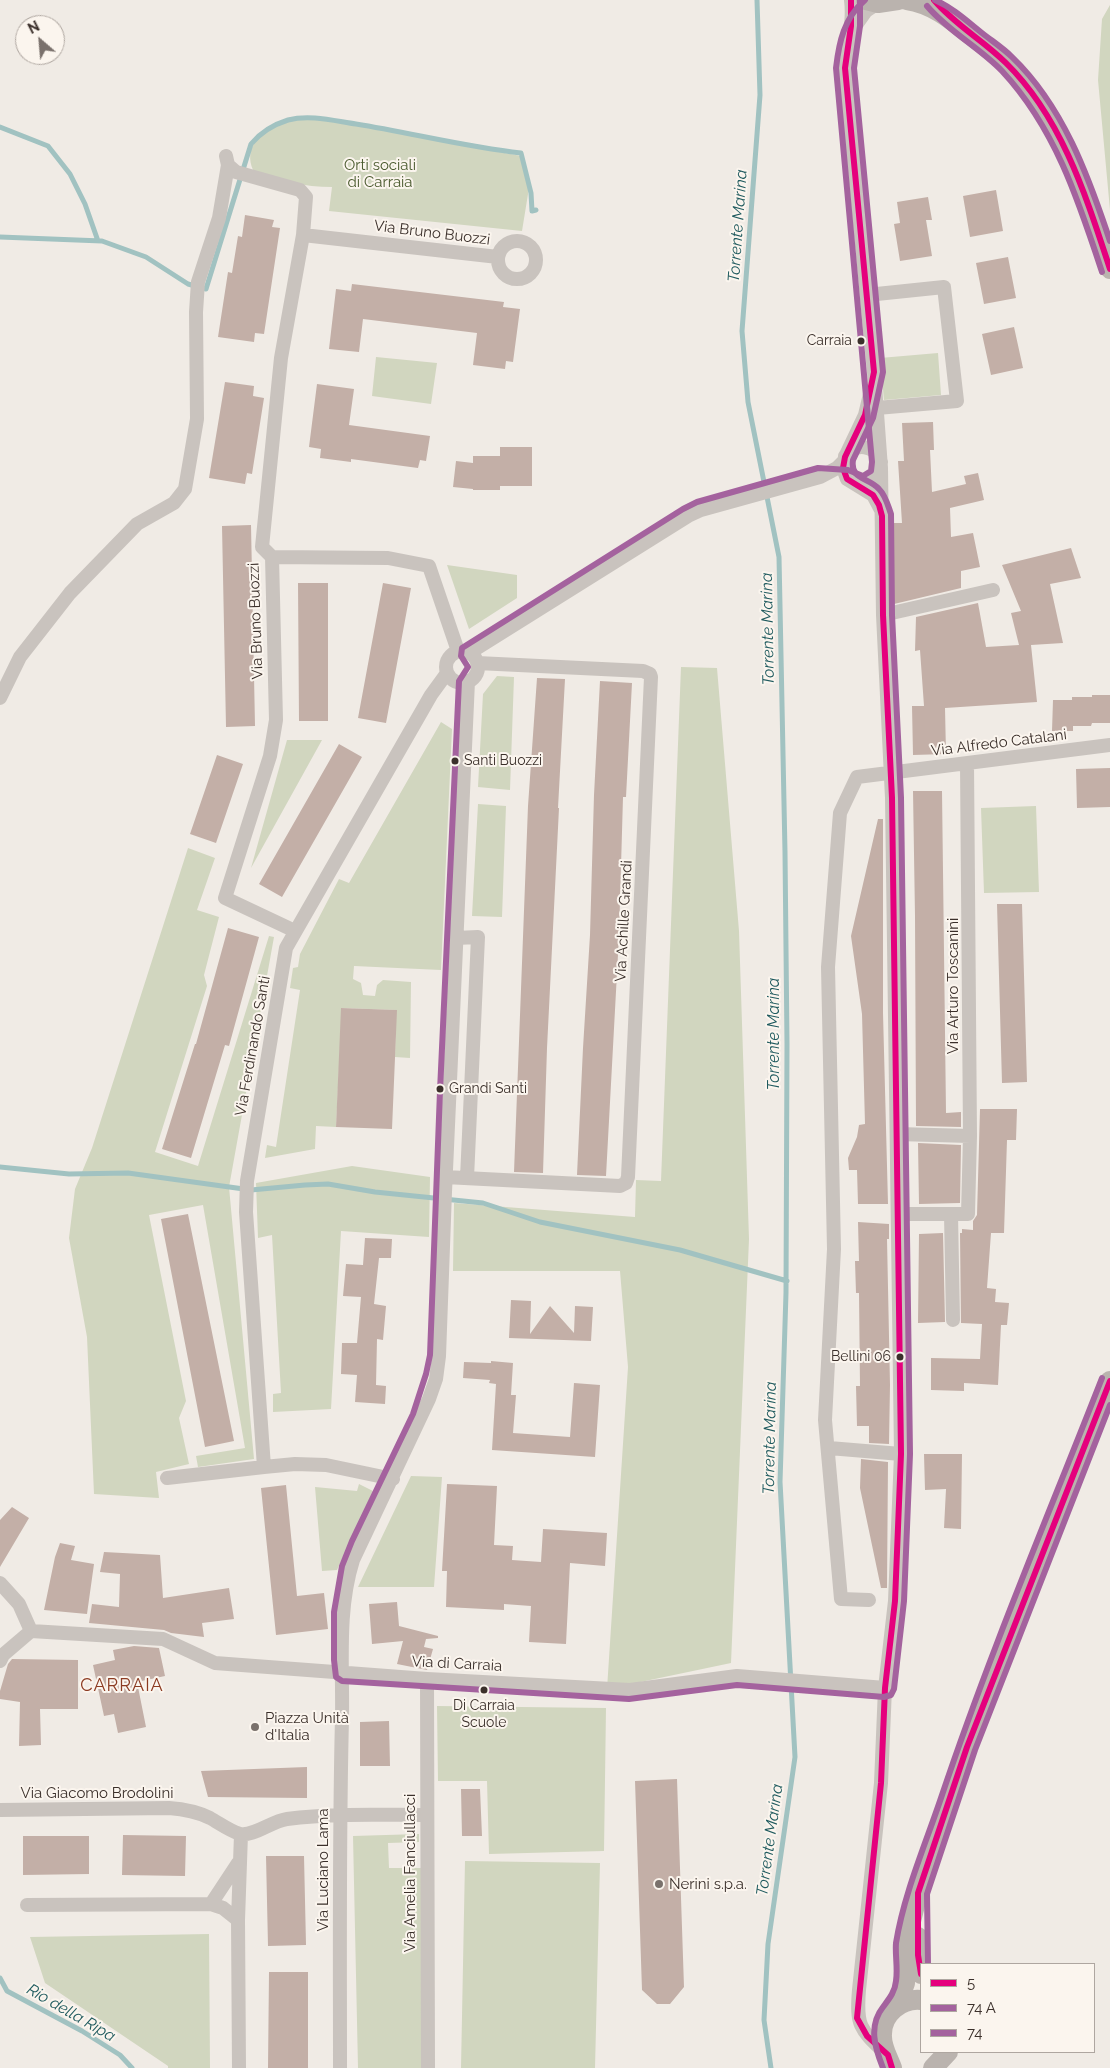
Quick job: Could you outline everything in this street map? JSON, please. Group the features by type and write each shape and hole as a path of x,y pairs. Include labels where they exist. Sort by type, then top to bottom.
{"main road":[{"path":"872,2 898,0"},
{"path":"908,0 939,7 1005,63 1032,94 1062,138 1074,165 1110,270"},
{"path":"904,2068 890,2062 883,2045 882,2034 884,2023 905,1983 905,1945 918,1893 966,1748 1110,1381"},
{"path":"918,1893 918,1955 920,1968"},
{"path":"893,2009 907,2001 920,2000"}],"street":[{"path":"851,0 851,33"},
{"path":"872,2 851,33 846,48 845,68 881,465 884,615 891,772 901,1454 895,1601 884,1688 881,1783 857,2018 860,2026 890,2062"},
{"name":"Via Bruno Buozzi","path":"0,698 20,657 70,593 137,524 174,503 185,489 197,419 196,312 198,282 219,218 227,161 236,172 300,190 306,197 303,235 281,358 262,547 272,557 276,720 270,756 225,898 296,931"},
{"name":"Via Bruno Buozzi","path":"303,235 498,257"},
{"path":"866,295 944,287 957,401 877,408"},
{"path":"874,372 865,415 842,468 853,482 876,499 882,516"},
{"path":"844,460 853,449 865,447 875,452 881,465 876,479 871,483 853,482"},
{"name":"Via Ferdinando Santi","path":"264,1467 246,1212 246,1181 286,948 431,695 447,673 446,662 449,658 468,656 671,524 701,510 819,477 837,468 844,460"},
{"name":"Via Ferdinando Santi","path":"819,477 853,482"},
{"path":"272,557 388,558 429,566 475,676 468,682 458,682 450,678 447,673"},
{"path":"884,615 993,590"},
{"name":"Via Achille Grandi","path":"445,1177 620,1186 626,1183 652,681 650,674 643,671 468,656"},
{"path":"342,1672 342,1630 347,1577 353,1560 429,1398 436,1379 439,1356 445,1177 468,682"},
{"name":"Via Alfredo Catalani","path":"829,1448 825,1420 834,1249 828,967 840,813 857,777 1110,745"},
{"name":"Via Arturo Toscanini","path":"950,1214 968,1214 970,1136 968,763"},
{"path":"456,938 478,937 467,1178"},
{"path":"897,1134 970,1136"},
{"path":"898,1214 950,1214 952,1320"},
{"path":"869,1600 841,1599 829,1448 901,1454"},
{"path":"167,1478 294,1464 326,1465 392,1479"},
{"path":"0,1583 19,1604 32,1631 3,1655 0,1661"},
{"name":"Via di Carraia","path":"32,1631 163,1639 215,1663 427,1678 630,1690 737,1676 884,1688"},
{"name":"Via Luciano Lama","path":"340,2068 342,1672"},
{"name":"Via Amelia Fanciullacci","path":"427,1678 428,2068"},
{"name":"Via Giacomo Brodolini","path":"0,1810 169,1808 189,1810 207,1816 241,1834"},
{"path":"239,2068 238,1864 241,1834 251,1834 281,1820 340,1815 426,1814"},
{"path":"212,1904 238,1864"},
{"path":"27,1905 212,1904 223,1908 238,1920"},
{"path":"858,2009 867,2019 875,2020 893,2009"}],"green space":[{"path":"1110,5 1110,210 1098,80 1102,19"},
{"name":"Orti sociali di Carraia","path":"314,117 521,156 529,188 522,231 329,211 332,187 292,183 253,170 250,155 252,148 264,132 278,124"},
{"path":"938,353 941,395 884,400 880,358"},
{"path":"376,357 437,363 431,404 372,396"},
{"path":"447,565 517,575 517,598 469,629"},
{"path":"681,667 717,668 739,931 749,1239 731,1663 607,1689 628,1367 620,1271 453,1271 454,1203 635,1217 636,1180 661,1181"},
{"path":"497,676 514,677 510,790 478,787 483,694"},
{"path":"441,722 452,729 441,970 354,966 353,979 361,983 363,995 375,996 377,985 383,980 411,982 410,1058 395,1057 396,1010 342,1008 336,1127 316,1126 315,1149 265,1158 267,1145 276,1147 300,990 290,988 293,968 298,967 300,954 339,879 349,883"},
{"path":"287,740 322,740 251,868"},
{"path":"478,804 506,806 502,917 472,916"},
{"path":"1036,806 1039,892 984,893 981,808"},
{"path":"188,848 215,858 197,910 219,917 204,975 207,986 155,1152 198,1166 269,936 274,937 229,1187 254,1459 198,1467 196,1456 245,1448 203,1205 149,1215 186,1401 179,1418 189,1464 156,1472 159,1498 94,1494 87,1337 69,1238 75,1189 92,1148"},
{"path":"352,1166 430,1177 429,1237 341,1231 331,1409 273,1412 273,1394 281,1393 272,1235 258,1238 256,1183"},
{"path":"411,1476 442,1477 434,1587 358,1587"},
{"path":"359,1484 373,1491 337,1570 322,1571 315,1487 357,1491"},
{"path":"437,1706 606,1708 604,1851 489,1854 487,1781 438,1781"},
{"path":"419,1834 419,1842 388,1843 389,1868 421,1868 426,2068 358,2068 353,1836"},
{"path":"465,1861 600,1863 595,2068 461,2068"},
{"path":"209,1934 210,2068 168,2068 168,2066 45,1983 30,1937"}],"building":[{"path":"996,190 1003,231 970,237 963,196"},
{"path":"928,197 932,220 926,220 932,256 900,261 894,224 900,223 897,202"},
{"path":"245,215 274,220 272,227 280,228 264,334 255,333 254,342 218,337 228,272 232,273 238,236 242,237"},
{"path":"1008,257 1016,298 984,304 976,263"},
{"path":"352,284 504,302 503,307 520,309 513,362 506,361 505,369 473,365 477,333 363,319 359,352 329,349 336,289 351,291"},
{"path":"1014,327 1023,368 991,375 982,334"},
{"path":"225,382 254,386 253,396 264,398 252,474 247,473 245,484 209,478"},
{"path":"317,384 354,389 349,425 430,436 426,461 420,460 418,468 351,459 351,462 320,458 321,449 309,447"},
{"path":"933,422 934,450 930,450 932,492 966,484 964,476 978,473 984,500 950,508 951,537 973,533 980,567 961,571 961,588 894,604 894,523 902,523 898,461 904,461 902,423"},
{"path":"500,447 532,447 532,486 500,486 500,490 473,490 453,487 456,461 473,463 473,456 500,456"},
{"path":"251,525 255,726 226,727 222,526"},
{"path":"1071,548 1081,578 1050,584 1063,643 1031,645 1037,702 945,708 946,754 913,755 912,706 924,706 920,650 915,651 916,617 978,603 986,647 1019,645 1011,613 1021,611 1002,565"},
{"path":"298,583 328,583 328,721 299,721"},
{"path":"383,583 411,588 386,723 358,718"},
{"path":"537,678 565,679 547,1048 543,1173 514,1172 528,806"},
{"path":"600,681 632,683 626,797 623,797 619,936 606,1176 577,1175 590,935 594,795"},
{"path":"1092,695 1110,695 1110,723 1073,726 1073,731 1052,731 1053,700 1072,700 1072,697 1092,697"},
{"path":"339,744 362,757 282,897 259,884"},
{"path":"217,755 243,764 216,843 190,834"},
{"path":"1110,768 1110,807 1077,808 1076,769"},
{"path":"913,791 942,791 946,1113 961,1112 961,1127 916,1126"},
{"path":"878,819 883,819 883,1013 888,1204 858,1204 857,1170 849,1170 848,1158 857,1137 859,1125 865,1124 862,1014 851,936"},
{"path":"997,904 1022,904 1027,1082 1002,1083"},
{"path":"228,928 259,937 229,1046 225,1045 191,1158 162,1149 196,1044"},
{"path":"341,1008 397,1010 392,1129 336,1127"},
{"path":"980,1109 1017,1109 1016,1140 1007,1140 1004,1233 991,1233 987,1288 996,1289 995,1302 1009,1303 1007,1325 1001,1325 998,1385 964,1383 964,1391 931,1390 931,1358 980,1359 982,1324 961,1323 960,1233 962,1233 962,1229 973,1230 973,1221 977,1215"},
{"path":"918,1143 961,1145 960,1203 919,1204"},
{"path":"188,1214 234,1441 205,1447 161,1219"},
{"path":"858,1222 889,1224 889,1239 887,1239 890,1385 889,1444 869,1443 869,1426 857,1426 856,1386 860,1386 859,1293 856,1293 855,1261 859,1261"},
{"path":"943,1233 945,1322 918,1323 919,1234"},
{"path":"365,1238 392,1239 391,1258 379,1258 374,1304 386,1306 383,1340 377,1339 376,1385 386,1386 385,1404 355,1402 357,1375 341,1374 342,1343 357,1343 361,1297 343,1296 346,1264 363,1265"},
{"path":"511,1300 531,1301 530,1334 550,1306 574,1333 575,1306 593,1307 591,1341 509,1338"},
{"path":"491,1361 513,1363 511,1395 516,1395 513,1433 570,1437 574,1383 600,1385 595,1457 492,1450 496,1384 489,1383 490,1380 463,1378 464,1362 491,1363"},
{"path":"924,1454 962,1454 961,1529 944,1528 946,1489 925,1490"},
{"path":"861,1459 888,1462 887,1588 881,1588 860,1488"},
{"path":"447,1484 497,1486 494,1545 513,1546 512,1560 541,1562 543,1529 607,1533 605,1566 570,1563 566,1644 529,1642 531,1606 504,1604 504,1610 446,1607 447,1571 442,1571"},
{"path":"286,1485 297,1596 324,1593 328,1629 276,1635 261,1488"},
{"path":"12,1507 29,1518 0,1567 0,1520"},
{"path":"60,1543 75,1546 71,1560 94,1564 87,1614 44,1610 55,1557"},
{"path":"104,1552 160,1555 163,1598 229,1588 234,1619 202,1623 204,1637 171,1633 164,1630 89,1623 92,1604 119,1607 120,1574 100,1572"},
{"path":"397,1602 399,1626 438,1636 438,1638 426,1639 424,1647 433,1649 427,1670 397,1664 403,1641 372,1644 369,1604"},
{"path":"134,1646 159,1648 165,1676 137,1682 146,1727 118,1733 114,1714 104,1716 93,1665 115,1660 113,1650"},
{"path":"12,1659 78,1660 78,1709 40,1709 41,1745 19,1746 20,1702 0,1699 0,1691 8,1664"},
{"path":"389,1721 390,1766 360,1766 360,1722"},
{"path":"307,1767 307,1798 208,1797 201,1771"},
{"name":"Nerini s.p.a.","path":"677,1779 684,1987 670,2004 657,2004 642,1990 635,1781"},
{"path":"461,1789 480,1789 482,1836 462,1836"},
{"path":"123,1835 186,1836 185,1876 122,1875"},
{"path":"23,1836 89,1836 89,1874 23,1875"},
{"path":"266,1856 304,1856 306,1945 268,1946"},
{"path":"269,1972 308,1972 308,2068 268,2068"}],"waterway":[{"name":"Torrente Marina","path":"757,0 760,95 742,331 748,402 779,557 787,1044 786,1293 780,1482 795,1757 768,1944 764,2020 771,2068"},
{"path":"0,237 102,241 146,257 188,284 206,289 251,144 267,129 296,118 331,120 521,153 531,193 532,211 536,210"},
{"path":"0,127 48,146 70,174 85,204 98,241"},
{"path":"0,1167 69,1174 128,1173 251,1190 328,1184 375,1192 483,1203 540,1222 680,1250 787,1281"},
{"name":"Rio della Ripa","path":"0,1978 7,1991 82,2031 120,2055 132,2068"}],"transit line":[{"name":"5","path":"851,0 851,26 845,68 874,372 865,415 845,457 843,468 847,479 873,495 879,505 882,516 883,615 892,798 901,1454 895,1601 885,1688 881,1783 857,2018 867,2036 888,2055 892,2068"},
{"path":"440,1091 430,1355 413,1414 352,1541 342,1566 334,1612 336,1677 342,1681 629,1699 737,1685 884,1697 891,1695 894,1689 904,1601 910,1454 901,798 892,615 891,514 881,492 875,485 857,475 853,466 853,460 873,418 883,372 854,68 860,26 860,0"},
{"name":"74","path":"440,1091 459,681 468,667 461,656 462,648 697,502 818,468 848,470 863,476 871,471 872,462 836,68 839,49 847,23 865,0"},
{"name":"5","path":"934,0 951,17 1006,63 1026,85 1042,108 1070,159 1092,214 1110,269"},
{"name":"74","path":"935,0 960,15 1009,54 1030,76 1046,97 1060,119 1083,167 1110,241"},
{"path":"927,6 945,24 993,62 1021,93 1037,116 1051,140 1074,191 1102,272"},
{"name":"74","path":"883,2068 874,2037 874,2029 878,2014 894,1989 897,1972 896,1943 910,1887 979,1690 1102,1378"},
{"name":"5","path":"920,1968 918,1955 918,1893 967,1747 1110,1381"},
{"path":"928,1963 927,1894 975,1750 1110,1405"}],"place":[{"name":"Carraia","path":"861,341"},
{"name":"Santi Buozzi","path":"455,761"},
{"name":"Grandi Santi","path":"440,1089"},
{"name":"Bellini 06","path":"900,1357"},
{"name":"Di Carraia Scuole","path":"484,1690"},
{"name":"Piazza Unità d'Italia","path":"255,1727"},
{"name":"Nerini s.p.a.","path":"659,1884"}],"district":[{"name":"CARRAIA","path":"122,1686"}]}
